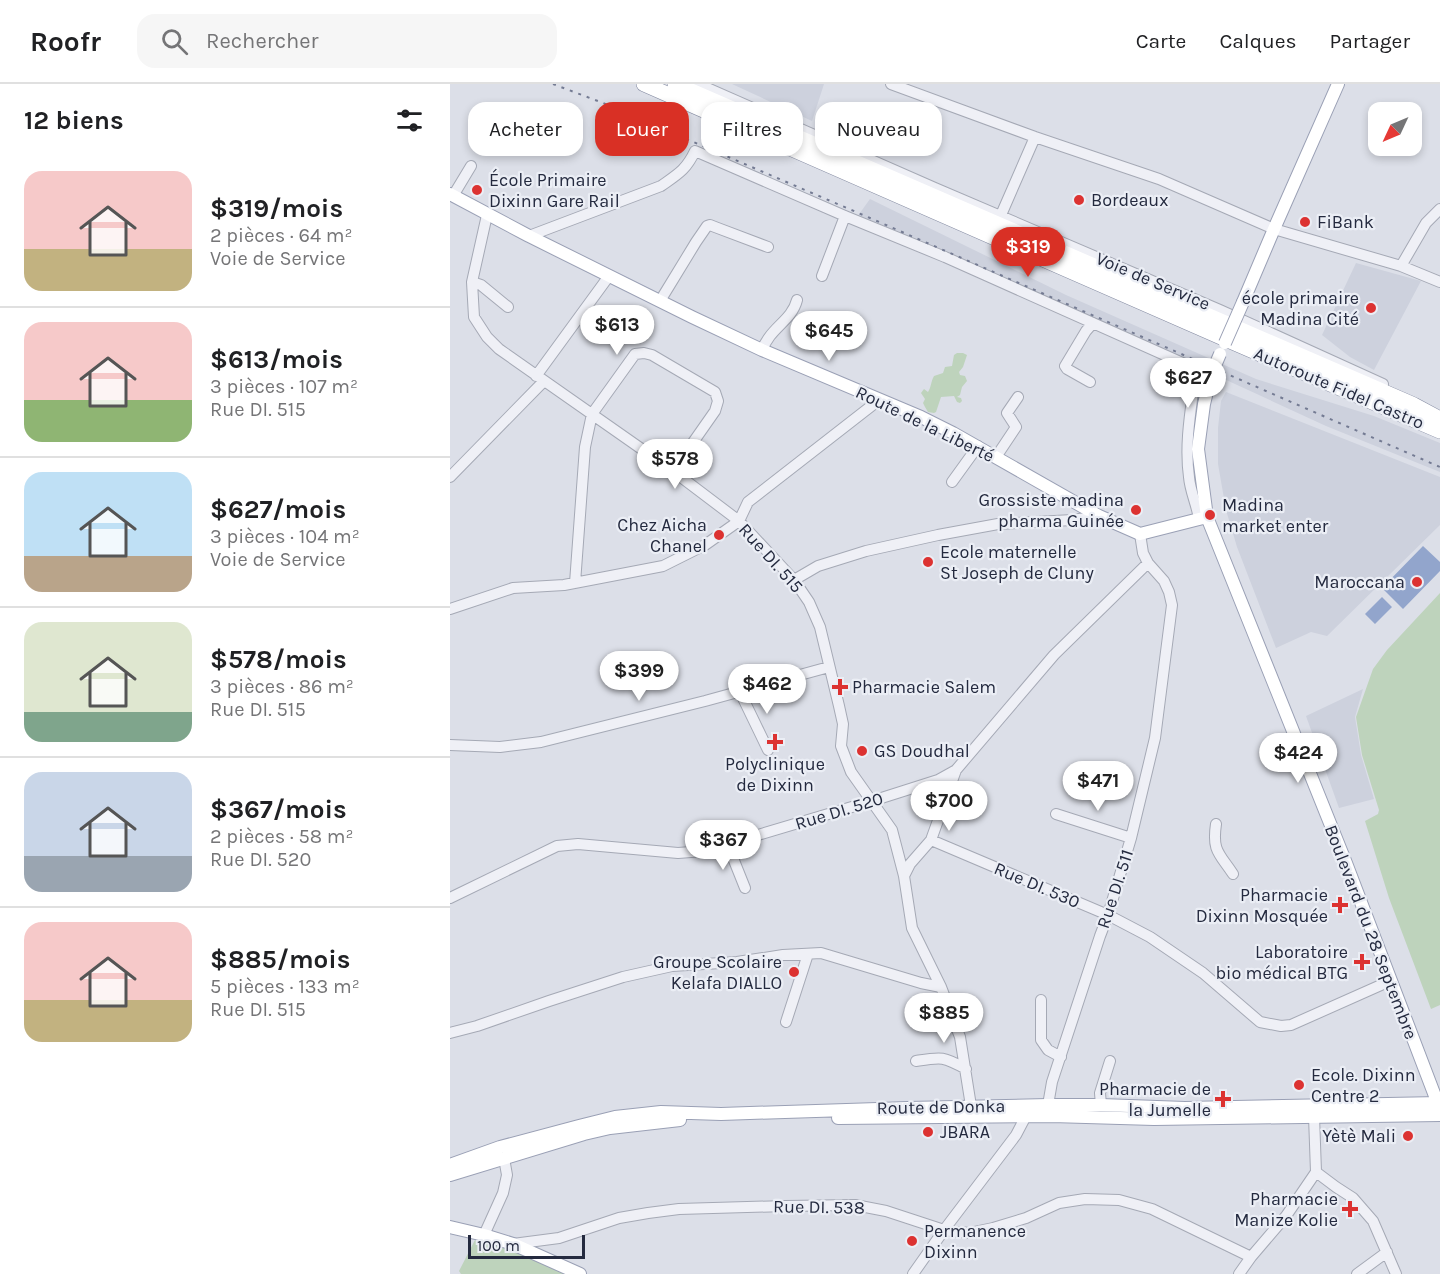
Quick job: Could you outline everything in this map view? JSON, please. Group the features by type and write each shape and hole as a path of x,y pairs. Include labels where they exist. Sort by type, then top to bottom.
{"highway":[{"name":"Autoroute Fidel Castro","path":"644,84 1440,431"},
{"name":"Autoroute Fidel Castro","path":"675,84 1440,419"},
{"path":"987,234 1085,288 1440,440"}],"main road":[{"path":"1274,229 1338,84"},
{"name":"Route de la Liberté","path":"451,195 529,237 762,350 921,417 978,446 1099,516 1140,534"},
{"name":"Boulevard du 28 Septembre","path":"1274,229 1211,375 1204,404 1198,449 1203,518 1346,863 1440,1108"},
{"path":"1140,534 1203,518"},
{"name":"Route de Donka","path":"450,1175 500,1147 615,1117 662,1112 721,1114 1048,1105 1185,1108 1440,1108"},
{"name":"Route de Donka","path":"450,1165 504,1158 610,1128 673,1120 1026,1116 1154,1119 1314,1116 1440,1108"},
{"path":"450,1227 484,1234 513,1244 580,1274"}],"street":[{"name":"Voie de Service","path":"698,84 1220,310 1440,410"},
{"path":"891,84 1159,179 1274,229 1401,266 1440,282"},
{"path":"1001,215 1035,136"},
{"path":"529,237 661,186 689,164 695,151 945,257 1196,369 1188,438 1189,479 1203,518"},
{"path":"451,195 471,166"},
{"path":"1401,266 1426,223 1440,209"},
{"name":"Rue DI. 515","path":"487,215 472,282 474,317 487,337 499,349 673,471 739,521 794,580 809,602 820,627 843,724 841,746 851,772 892,830 904,876 912,928 941,987 960,1037 971,1106"},
{"path":"822,276 845,216"},
{"path":"660,301 707,226 711,225 768,247"},
{"path":"450,477 540,378 609,276"},
{"path":"472,282 481,285 508,307"},
{"path":"762,350 770,336 789,316 797,300"},
{"path":"1090,382 1065,366 1094,323"},
{"path":"575,583 585,447 592,414 635,354 644,352 652,355 715,392 718,401 715,411 673,471"},
{"path":"996,457 1016,427 1007,413 1018,397"},
{"path":"450,609 513,588 575,583 663,566 705,545 739,521 748,502 879,400"},
{"path":"952,482 978,446"},
{"path":"794,580 818,566 866,551 938,535 998,524 1073,520 1099,516"},
{"name":"Rue DI. 511","path":"1048,1105 1052,1082 1108,915 1131,838 1155,738 1172,605 1164,581 1148,563 1143,553 1140,534"},
{"name":"Rue DI. 520","path":"450,898 557,846 578,844 678,853 704,851 938,780 956,770 1054,655 1148,563"},
{"path":"450,745 500,747 541,742 829,667"},
{"path":"740,692 768,750"},
{"path":"904,876 910,864 930,840 956,770"},
{"path":"1056,814 1131,838"},
{"path":"1216,824 1215,849 1233,874"},
{"name":"Rue DI. 530","path":"930,840 1108,915 1150,937 1203,973 1260,1022 1281,1026 1291,1025 1390,981"},
{"path":"727,843 745,888"},
{"path":"786,1022 808,954"},
{"path":"450,1033 623,977 672,966 821,954 941,987"},
{"path":"1041,1000 1041,1040 1048,1050 1061,1057"},
{"path":"916,1062 938,1057 950,1060 966,1069"},
{"path":"1101,1105 1100,1093 1110,1061"},
{"path":"913,1274 1016,1135 1026,1116"},
{"path":"1239,1274 1286,1216 1316,1172 1314,1116"},
{"path":"484,1234 503,1193 507,1174 504,1158"},
{"path":"1316,1172 1353,1198 1373,1221 1396,1274"},
{"name":"Rue DI. 538","path":"513,1244 559,1238 619,1218 691,1208 855,1205 886,1211 944,1230 969,1233 1026,1218 1059,1203 1085,1199 1119,1200 1152,1209 1251,1257"},
{"path":"1357,1274 1387,1251"}],"shaded area":[{"path":"732,84 824,84 818,102 815,102 812,121 803,117 803,102 771,102"},
{"path":"870,199 1066,295 1256,379 1374,416 1440,443 1440,472 1326,426 857,217"},
{"name":"école primaire Madina Cité","path":"1356,263 1421,281 1374,370 1350,357 1322,335"},
{"path":"1226,392 1440,477 1440,525 1327,636 1311,632 1276,648 1237,547 1226,510 1218,464 1218,428 1221,401"},
{"path":"1363,689 1355,717 1361,755 1374,799 1339,808 1306,716"}],"green space":[{"path":"957,353 967,355 959,372 960,375 965,376 967,381 957,397 962,401 957,402 954,396 941,397 936,412 928,412 921,393 924,389 928,392 934,376 943,373 945,367 952,366 954,355"},
{"path":"1440,593 1440,1005 1431,1009 1389,898 1365,821 1378,814 1379,810 1362,755 1356,717 1373,669 1387,650"},
{"path":"477,1236 571,1274 461,1274 459,1271"}],"water":[{"path":"1423,546 1440,562 1440,571 1403,609 1382,588"},
{"path":"1382,597 1392,607 1375,624 1365,614"}],"railway":[{"path":"553,84 603,103 870,218 1440,467"}],"place":[{"name":"École Primaire Dixinn Gare Rail","path":"477,190"},
{"name":"Bordeaux","path":"1079,200"},
{"name":"FiBank","path":"1305,222"},
{"name":"école primaire Madina Cité","path":"1371,308"},
{"name":"Grossiste madina pharma Guinée","path":"1136,510"},
{"name":"Madina market enter","path":"1210,515"},
{"name":"Chez Aicha Chanel","path":"719,535"},
{"name":"Ecole maternelle St Joseph de Cluny","path":"928,562"},
{"name":"Maroccana","path":"1417,582"},
{"name":"Pharmacie Salem","path":"840,687"},
{"name":"Polyclinique de Dixinn","path":"775,742"},
{"name":"GS Doudhal","path":"862,751"},
{"name":"Pharmacie Dixinn Mosquée","path":"1340,905"},
{"name":"Laboratoire bio médical BTG","path":"1362,962"},
{"name":"Groupe Scolaire Kelafa DIALLO","path":"794,972"},
{"name":"Ecole. Dixinn Centre 2","path":"1299,1085"},
{"name":"Pharmacie de la Jumelle","path":"1223,1099"},
{"name":"JBARA","path":"928,1132"},
{"name":"Yètè Mali","path":"1408,1136"},
{"name":"Pharmacie Manize Kolie","path":"1350,1209"},
{"name":"Permanence Dixinn","path":"912,1241"}]}
